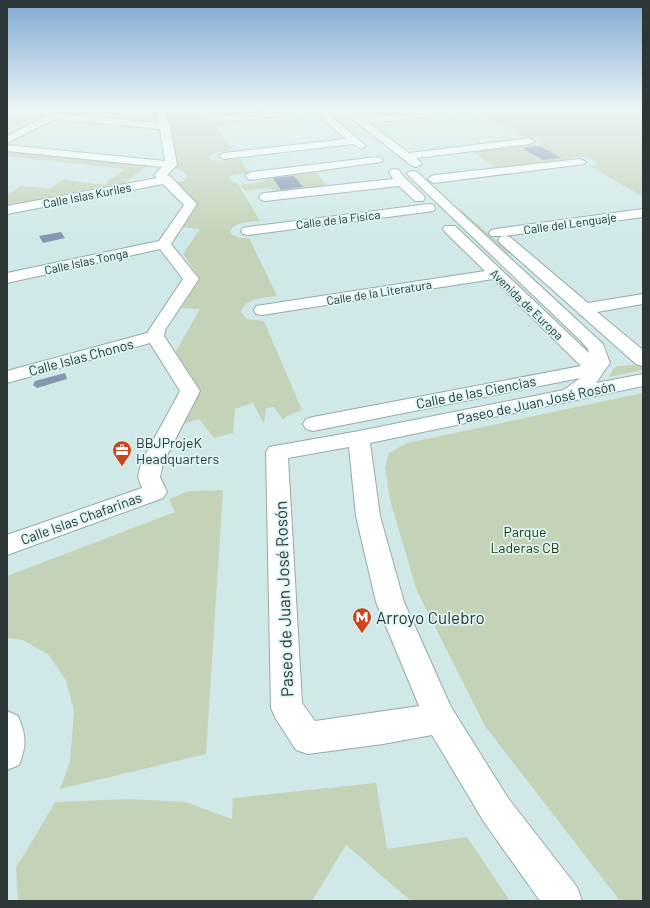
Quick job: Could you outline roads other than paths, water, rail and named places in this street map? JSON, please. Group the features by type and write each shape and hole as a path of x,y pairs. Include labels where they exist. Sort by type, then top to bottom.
{"street":[{"path":"29,151 169,173"},
{"path":"155,336 156,330 191,279 164,244 191,204 169,173 167,151"},
{"path":"224,156 264,151"},
{"name":"Avenida de Europa","path":"367,151 385,167 405,169 434,179 452,203 463,231 495,274 594,355"},
{"name":"Avenida de Europa","path":"388,151 405,169 496,233 584,309 639,360"},
{"path":"265,198 481,151"},
{"path":"251,176 377,160"},
{"path":"434,179 580,162"},
{"name":"Avenida de Europa","path":"405,169 428,208 503,258 594,355"},
{"name":"Calle Islas Kuriles","path":"7,210 169,173"},
{"name":"Calle de la Física","path":"248,231 428,208"},
{"name":"Calle del Lenguaje","path":"496,233 643,213"},
{"name":"Calle Islas Tonga","path":"7,278 164,244"},
{"name":"Avenida de Europa","path":"503,258 537,268"},
{"name":"Calle de la Literatura","path":"262,310 495,274"},
{"path":"584,309 643,300"},
{"name":"Calle Islas Chonos","path":"7,377 155,336"},
{"name":"Calle Islas Chafarinas","path":"7,545 155,492 149,477 152,463 190,391 155,336"},
{"name":"Avenida de Europa","path":"594,355 601,348 639,360"},
{"path":"570,395 589,380 594,355 615,360 639,360"},
{"name":"Calle de las Ciencias","path":"313,424 361,430 594,355"},
{"name":"Paseo de Juan José Rosón","path":"440,718 383,728 308,738 287,708 277,452 361,430 570,395 643,380"},
{"path":"361,430 368,516 390,602 440,718 496,810 563,901"},
{"path":"7,727 9,735 7,753"}],"water":[{"path":"528,151 549,151 561,158 543,160"},
{"path":"294,176 303,187 281,190 273,178"},
{"path":"61,232 65,238 43,243 39,236"},
{"path":"65,373 67,379 37,388 33,385 35,381"}],"place":[{"name":"BBJProjeK Headquarters","path":"122,467"},
{"name":"Arroyo Culebro","path":"362,634"}],"park label":[{"name":"Parque Laderas CB","path":"525,540"}]}
